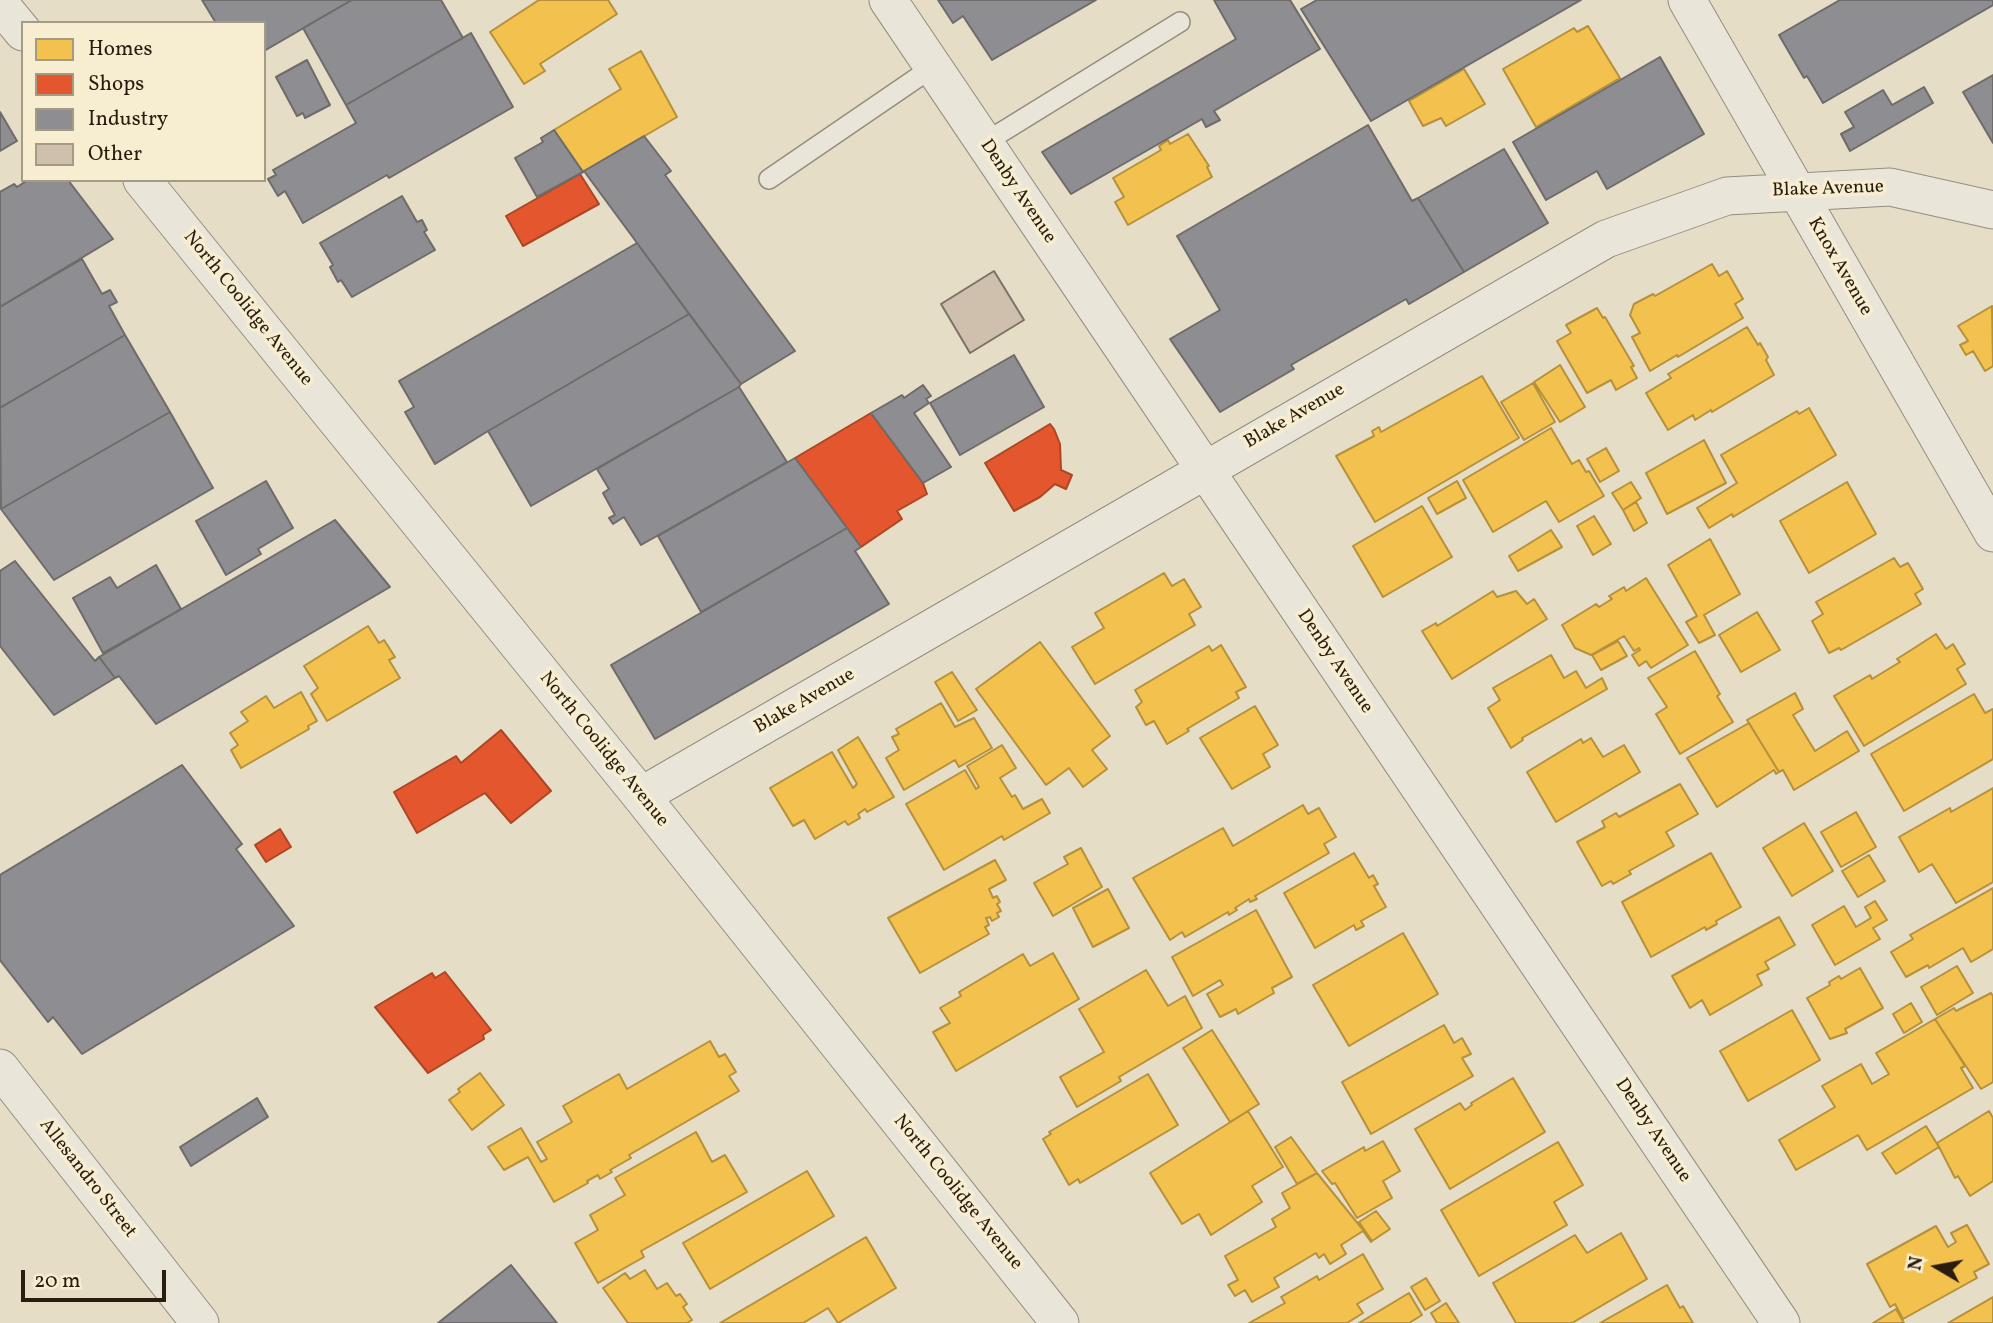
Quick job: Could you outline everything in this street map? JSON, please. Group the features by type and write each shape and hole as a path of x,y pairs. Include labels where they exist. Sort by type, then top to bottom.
{"street":[{"name":"Denby Avenue","path":"888,0 1781,1323"},
{"name":"Knox Avenue","path":"1687,0 1993,533"},
{"path":"0,4 21,30"},
{"name":"North Coolidge Avenue","path":"144,182 641,796 1060,1323"},
{"name":"Blake Avenue","path":"641,796 1606,239 1727,196 1890,187 1993,210"},
{"name":"Allesandro Street","path":"0,1068 200,1323"}],"lane":[{"path":"984,142 1180,22"},
{"path":"769,179 933,67"}],"building: Homes":[{"path":"539,0 608,0 617,14 540,64 545,71 524,84 490,32"},
{"path":"1588,26 1620,78 1536,127 1503,69 1574,28 1577,32"},
{"path":"641,51 677,117 583,172 554,130 621,89 609,69"},
{"path":"1464,69 1485,104 1446,126 1441,118 1423,126 1409,101"},
{"path":"1188,134 1209,166 1207,167 1212,177 1128,225 1115,202 1124,197 1113,178 1161,150 1159,146 1168,140 1170,144"},
{"path":"1712,264 1719,276 1727,271 1743,299 1735,304 1743,318 1650,371 1632,337 1640,333 1630,315 1634,304 1653,294 1655,296"},
{"path":"1992,306 1993,366 1985,371 1973,351 1966,355 1960,345 1968,341 1958,326"},
{"path":"1597,308 1634,366 1631,367 1637,378 1616,390 1611,380 1587,393 1557,341 1571,333 1566,325"},
{"path":"1747,327 1768,357 1766,360 1774,375 1712,412 1711,410 1695,420 1693,415 1668,430 1646,393 1671,378 1668,374"},
{"path":"1560,365 1585,407 1560,422 1534,382"},
{"path":"1482,376 1519,438 1375,522 1336,456 1374,436 1372,431 1379,427 1381,432"},
{"path":"1533,383 1555,422 1524,440 1501,402"},
{"path":"1809,408 1836,455 1733,517 1732,514 1709,528 1697,508 1737,483 1721,455 1797,411 1799,414"},
{"path":"1551,428 1572,464 1579,460 1604,496 1559,522 1546,501 1493,532 1463,480"},
{"path":"1704,440 1726,483 1667,514 1646,473"},
{"path":"1606,448 1619,471 1600,482 1587,459"},
{"path":"1457,481 1466,498 1437,514 1428,498"},
{"path":"1631,482 1641,498 1623,510 1612,493"},
{"path":"1847,482 1876,534 1809,573 1780,521"},
{"path":"1636,502 1647,523 1634,531 1623,510"},
{"path":"1422,506 1452,557 1383,597 1353,546"},
{"path":"1594,516 1611,544 1593,555 1577,526"},
{"path":"1551,530 1562,547 1518,571 1509,556"},
{"path":"1710,539 1740,594 1704,615 1715,635 1699,643 1686,622 1697,616 1668,565"},
{"path":"1894,558 1900,567 1908,563 1923,589 1915,594 1921,604 1841,650 1839,648 1829,653 1812,621 1823,614 1816,602"},
{"path":"1164,573 1172,586 1184,579 1201,607 1189,614 1195,625 1095,684 1072,647 1104,628 1095,613"},
{"path":"1646,578 1688,645 1651,668 1646,661 1639,666 1632,655 1640,650 1639,648 1634,651 1624,636 1591,655 1575,648 1562,625 1596,604 1599,607 1612,599 1609,596 1624,587 1626,591"},
{"path":"1493,591 1497,597 1516,591 1527,604 1534,599 1547,619 1452,679 1422,631 1436,623 1437,626"},
{"path":"1757,612 1780,650 1741,672 1719,635"},
{"path":"368,626 379,643 384,640 395,657 389,660 400,678 327,721 311,694 318,688 304,666"},
{"path":"1936,634 1946,649 1953,644 1965,664 1957,669 1966,684 1864,746 1834,696 1870,675 1872,679 1900,662 1897,659"},
{"path":"1618,641 1627,656 1601,670 1592,655"},
{"path":"1040,642 1110,736 1092,750 1107,769 1083,787 1069,768 1046,785 976,689"},
{"path":"1221,645 1246,687 1236,692 1239,698 1167,744 1154,721 1146,725 1136,707 1142,702 1135,690 1209,646 1212,651"},
{"path":"1695,651 1733,722 1680,754 1656,714 1667,707 1648,678"},
{"path":"1551,655 1564,678 1576,671 1586,688 1602,678 1607,689 1522,738 1523,740 1511,748 1488,708 1500,700 1493,688"},
{"path":"952,672 977,710 958,721 935,682"},
{"path":"301,692 317,721 308,726 309,729 241,768 231,750 238,745 230,733 248,721 241,712 266,696 274,708"},
{"path":"1795,693 1803,709 1793,715 1815,751 1847,731 1859,751 1794,790 1783,770 1779,772 1747,720"},
{"path":"1974,694 1985,713 1993,709 1993,759 1904,811 1871,754"},
{"path":"941,703 955,727 974,718 992,748 959,767 955,760 904,790 886,758 899,750 892,737 899,734 896,729"},
{"path":"1255,706 1278,745 1263,754 1270,767 1232,789 1200,738"},
{"path":"1749,723 1779,772 1776,774 1774,770 1717,807 1687,758"},
{"path":"858,737 894,797 867,812 865,809 858,814 860,818 848,825 845,821 815,839 804,820 793,826 770,788 832,752 853,788 857,784 838,750"},
{"path":"1591,738 1603,757 1624,745 1640,772 1556,822 1527,772 1581,739 1583,743"},
{"path":"1002,745 1016,768 1000,778 1012,797 1015,795 1023,809 1042,799 1050,813 1004,840 1002,836 944,870 906,804 965,770 976,789 979,787 967,766"},
{"path":"1680,784 1698,814 1666,832 1674,846 1629,871 1631,874 1613,884 1611,881 1602,886 1577,842 1605,827 1602,821 1616,813 1619,817"},
{"path":"1993,788 1993,882 1956,903 1932,864 1919,872 1899,837 1950,808 1951,812"},
{"path":"1303,805 1308,814 1319,808 1336,837 1324,844 1329,853 1255,896 1257,899 1250,902 1249,899 1229,915 1228,912 1185,937 1182,932 1170,940 1133,878 1223,828 1233,846"},
{"path":"1856,812 1876,847 1841,867 1821,832"},
{"path":"1804,823 1833,871 1792,896 1763,848"},
{"path":"1081,848 1102,887 1053,916 1034,883 1068,864 1064,857"},
{"path":"1354,853 1369,878 1373,875 1378,884 1374,886 1386,907 1361,921 1364,926 1356,930 1354,925 1315,948 1284,893"},
{"path":"1711,853 1741,907 1716,921 1717,924 1706,930 1705,927 1651,957 1622,902"},
{"path":"1869,855 1885,881 1858,897 1842,871"},
{"path":"995,860 1006,880 989,889 993,898 997,896 1001,911 997,913 999,917 992,921 990,917 986,918 989,925 985,927 989,934 920,973 888,918"},
{"path":"1993,888 1993,949 1971,962 1963,948 1929,968 1928,965 1906,977 1891,952 1913,939 1910,935"},
{"path":"1108,889 1129,928 1093,947 1073,908"},
{"path":"1875,901 1887,920 1873,928 1880,939 1835,965 1812,925 1844,906 1856,927 1871,918 1865,907"},
{"path":"1256,910 1292,977 1272,988 1274,993 1238,1014 1236,1009 1220,1017 1207,994 1223,985 1220,980 1193,996 1172,957"},
{"path":"1779,917 1795,945 1765,962 1769,969 1757,975 1762,985 1710,1015 1702,1000 1690,1008 1672,976"},
{"path":"1403,933 1438,994 1349,1046 1313,985"},
{"path":"1053,953 1079,999 956,1071 933,1032 950,1023 940,1008 961,996 959,992 1023,954 1030,966"},
{"path":"1957,966 1973,993 1937,1015 1921,987"},
{"path":"1860,968 1883,1008 1845,1029 1847,1033 1830,1039 1807,998 1830,985 1829,982 1839,976 1841,979"},
{"path":"1146,970 1168,1006 1185,996 1202,1028 1119,1077 1121,1081 1077,1107 1060,1077 1104,1052 1079,1009"},
{"path":"1991,993 1993,1082 1981,1089 1935,1019"},
{"path":"1911,1003 1922,1022 1904,1033 1893,1014"},
{"path":"1792,1010 1820,1060 1748,1101 1720,1051"},
{"path":"1935,1019 1965,1066 1961,1068 1973,1088 1867,1150 1858,1135 1796,1170 1779,1140 1835,1107 1822,1086 1861,1064 1872,1084 1889,1074 1876,1053"},
{"path":"1444,1025 1454,1043 1462,1038 1471,1054 1462,1058 1473,1076 1371,1134 1342,1082"},
{"path":"1212,1030 1259,1104 1230,1122 1183,1048"},
{"path":"710,1041 719,1057 725,1054 736,1072 729,1076 739,1091 629,1155 631,1158 610,1170 612,1172 600,1179 598,1175 554,1202 528,1157 504,1170 488,1147 521,1128 541,1162 547,1159 537,1142 572,1122 563,1106 619,1074 627,1089"},
{"path":"480,1073 504,1105 472,1130 449,1100 460,1092 458,1089"},
{"path":"1148,1074 1178,1125 1080,1183 1078,1179 1069,1185 1043,1139 1051,1134 1049,1132"},
{"path":"1513,1078 1545,1132 1450,1189 1415,1129 1460,1103 1465,1110 1471,1103"},
{"path":"1248,1111 1283,1167 1252,1186 1262,1202 1211,1235 1199,1214 1182,1224 1150,1173"},
{"path":"1989,1111 1993,1118 1993,1181 1970,1196 1958,1176 1955,1178 1937,1143"},
{"path":"1926,1126 1939,1147 1896,1174 1882,1153"},
{"path":"696,1132 712,1162 725,1155 747,1192 641,1251 644,1257 598,1283 575,1243 598,1230 590,1215 625,1195 615,1178"},
{"path":"1291,1137 1317,1173 1297,1184 1275,1147"},
{"path":"1383,1141 1400,1171 1383,1181 1392,1198 1357,1218 1335,1183 1332,1184 1322,1171 1364,1147 1365,1151"},
{"path":"1558,1142 1583,1185 1554,1202 1567,1225 1479,1276 1441,1210"},
{"path":"807,1171 834,1216 710,1289 683,1243"},
{"path":"1317,1173 1372,1241 1363,1231 1341,1245 1346,1254 1330,1264 1324,1254 1319,1258 1316,1253 1274,1278 1279,1287 1252,1302 1245,1290 1235,1296 1228,1285 1238,1280 1225,1256 1276,1227 1272,1219 1290,1208 1282,1193"},
{"path":"1376,1211 1390,1229 1372,1241 1359,1222"},
{"path":"1967,1225 1989,1264 1974,1272 1977,1278 1903,1319 1895,1304 1890,1307 1867,1264 1936,1226 1948,1247 1956,1242 1951,1233"},
{"path":"1621,1233 1647,1279 1572,1323 1516,1323 1493,1283 1575,1235 1587,1253"},
{"path":"866,1237 896,1288 838,1323 828,1308 803,1323 720,1323"},
{"path":"1363,1254 1383,1289 1357,1304 1363,1313 1347,1323 1249,1323 1285,1303 1281,1297 1317,1276 1319,1280"},
{"path":"645,1270 657,1289 667,1283 676,1296 680,1294 687,1304 683,1307 692,1320 687,1323 628,1323 603,1288 625,1273 630,1279"},
{"path":"1426,1278 1440,1301 1425,1310 1411,1287"},
{"path":"1667,1285 1680,1308 1683,1306 1693,1323 1600,1323"},
{"path":"1409,1293 1422,1315 1409,1323 1359,1323"},
{"path":"1993,1297 1993,1323 1948,1323"},
{"path":"1446,1303 1459,1323 1437,1323 1431,1313"},
{"path":"1896,1309 1904,1323 1873,1323"}],"building: Shops":[{"path":"580,174 599,204 523,246 506,216"},
{"path":"871,413 923,483 927,494 897,511 902,519 861,547 795,458"},
{"path":"1050,424 1060,444 1061,470 1072,475 1066,489 1055,484 1040,497 1014,511 985,463"},
{"path":"501,730 551,791 511,823 485,793 417,833 394,792 456,756 461,763"},
{"path":"280,829 291,847 266,862 255,845"},
{"path":"445,972 491,1030 483,1035 484,1039 428,1073 375,1007 432,973 435,978"}],"building: Industry":[{"path":"202,0 352,0 266,50 266,21 215,21"},
{"path":"352,0 441,0 463,38 346,105 303,28"},
{"path":"938,0 1096,0 992,60 963,16 953,23"},
{"path":"1214,0 1290,0 1320,49 1214,111 1220,120 1206,127 1202,119 1071,194 1042,152 1236,39"},
{"path":"1317,0 1581,0 1371,121 1301,9"},
{"path":"1840,0 1993,0 1993,5 1823,103 1807,76 1804,78 1779,35"},
{"path":"471,33 513,107 389,178 387,175 303,223 285,191 278,196 268,179 276,175 273,170 356,123 346,105"},
{"path":"1660,57 1704,134 1607,189 1597,171 1546,200 1513,142"},
{"path":"307,60 330,105 305,118 303,113 297,116 276,77"},
{"path":"1993,75 1993,143 1963,92"},
{"path":"1924,87 1933,103 1850,151 1841,134 1854,127 1845,112 1883,90 1892,105"},
{"path":"0,112 17,141 0,151"},
{"path":"1368,125 1412,201 1418,198 1464,272 1409,304 1406,299 1291,365 1294,369 1220,412 1170,339 1220,310 1177,236"},
{"path":"554,130 583,172 537,197 515,158 543,142 541,138"},
{"path":"644,136 671,171 665,175 795,351 741,384 584,171"},
{"path":"1504,149 1548,223 1464,272 1418,198"},
{"path":"25,182 70,182 113,239 0,307 0,192 14,184 17,187"},
{"path":"402,196 417,222 422,220 427,230 424,232 435,250 352,297 341,280 338,282 330,267 333,265 320,243"},
{"path":"637,243 689,314 435,464 405,412 414,407 399,381"},
{"path":"82,259 102,294 110,290 117,302 109,306 125,335 0,408 0,307"},
{"path":"689,314 741,384 739,387 531,506 488,431"},
{"path":"125,335 170,412 1,509 0,408"},
{"path":"1014,355 1044,407 960,455 930,403"},
{"path":"923,385 931,396 926,399 929,403 914,413 951,467 923,483 871,413 902,395 904,398"},
{"path":"739,387 787,462 641,545 624,517 613,524 609,518 615,515 603,493 609,489 597,469"},
{"path":"170,412 213,488 54,580 1,509"},
{"path":"795,458 847,528 701,612 658,536"},
{"path":"266,481 293,528 258,549 261,554 226,575 196,521"},
{"path":"335,520 390,587 156,724 119,676 115,678 99,657"},
{"path":"847,528 861,547 855,551 889,604 655,739 611,665"},
{"path":"15,561 95,661 99,657 115,678 54,715 0,646 0,571"},
{"path":"156,565 181,609 103,653 73,598 110,577 117,588"},
{"path":"182,765 242,844 236,849 294,926 82,1054 53,1017 48,1022 0,960 0,875"},
{"path":"257,1098 268,1117 191,1166 180,1147"},
{"path":"511,1265 557,1323 438,1323"}],"building: Other":[{"path":"994,271 1024,320 970,353 941,304"}]}
